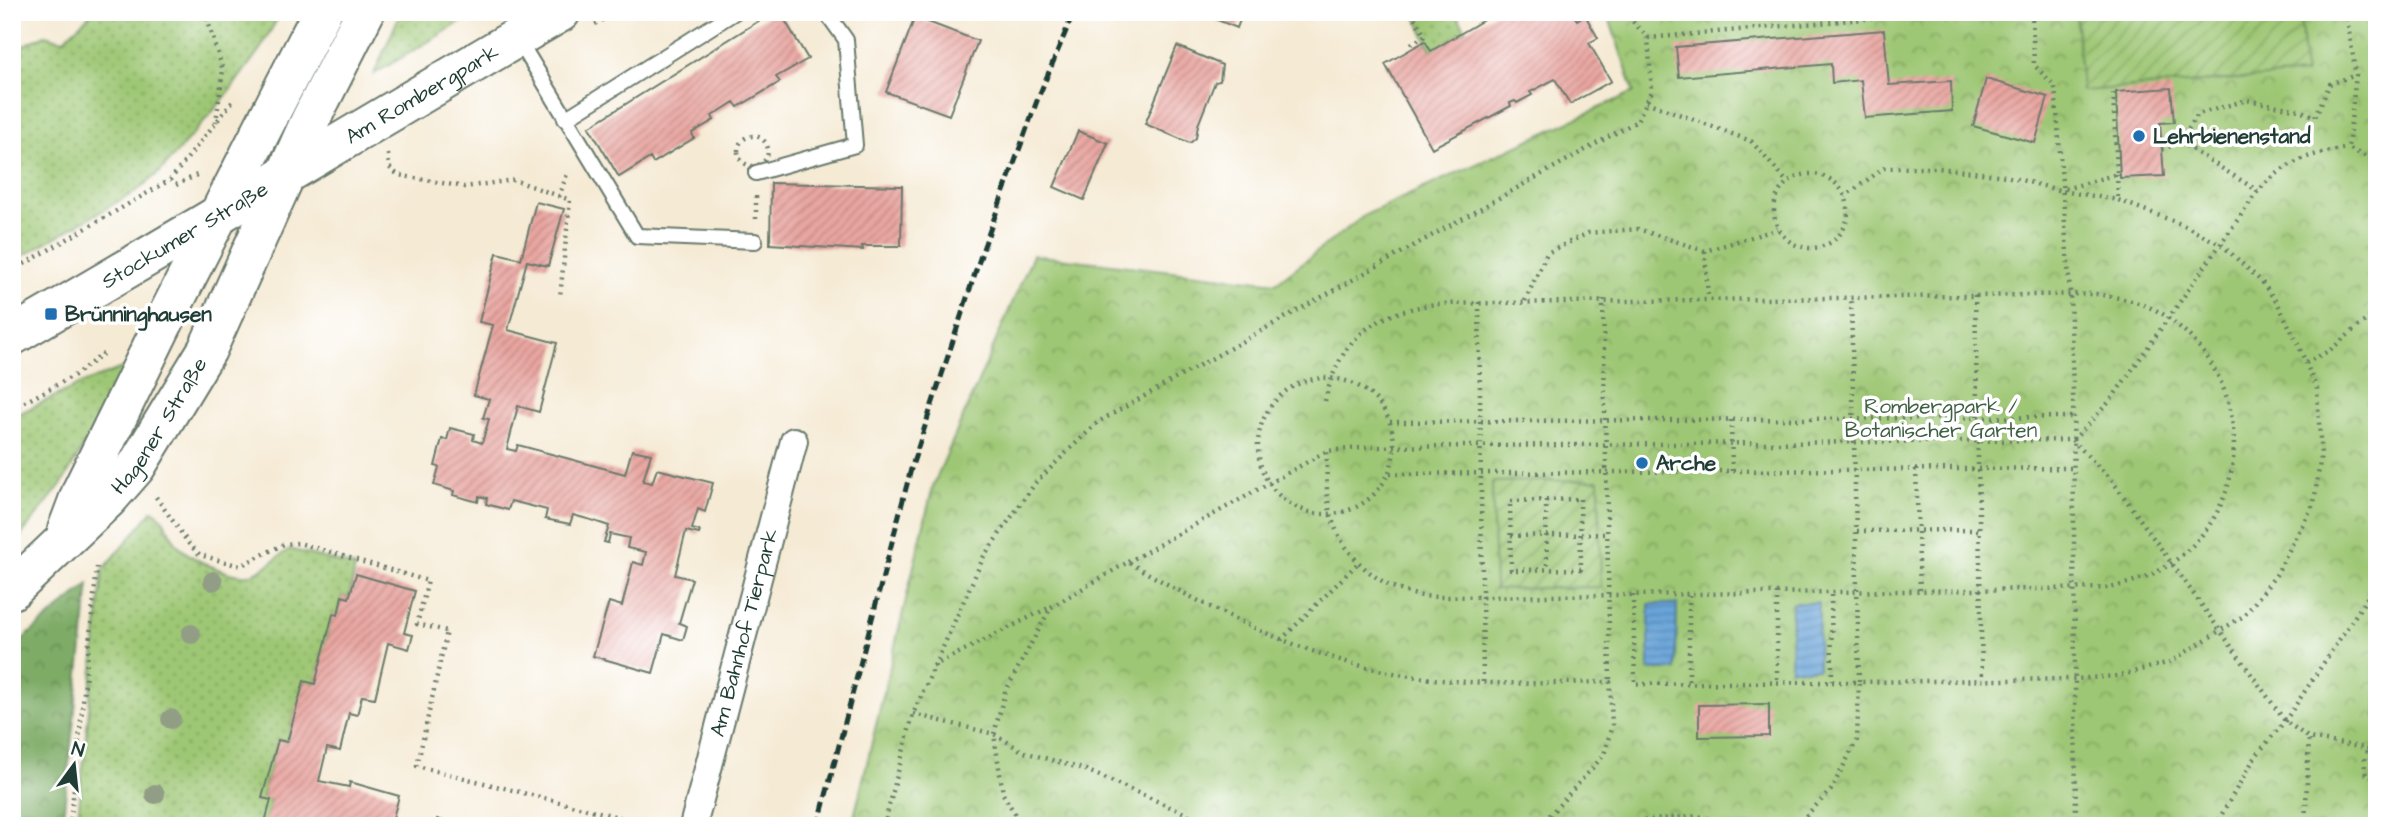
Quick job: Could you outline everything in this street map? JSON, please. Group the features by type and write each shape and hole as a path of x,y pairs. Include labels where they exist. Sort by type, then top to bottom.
{"main road":[{"name":"Hagener Straße","path":"62,541 82,490 322,12"},
{"name":"Hagener Straße","path":"12,590 108,499 136,467 207,350 283,178 365,12"},
{"name":"Am Rombergpark","path":"283,178 329,147 561,12"},
{"name":"Stockumer Straße","path":"12,336 283,178"}],"street":[{"name":"Am Bahnhof Tierpark","path":"693,826 794,441"}],"lane":[{"path":"565,119 735,12"},
{"path":"757,169 855,145 846,40 826,12"},
{"path":"517,37 636,236 755,241"}],"path":[{"path":"205,12 223,70 216,123"},
{"path":"1411,12 1425,36 1411,44"},
{"path":"884,826 913,714 933,667 984,556 1036,482 1098,422 1637,121 1652,91 1648,38 1624,12"},
{"path":"1648,38 1871,15 1941,12"},
{"path":"2032,12 2034,65 2055,86 2070,293 2076,826"},
{"path":"2346,12 2356,75 2348,148"},
{"path":"2162,150 2180,142 2198,114 2247,100 2299,110 2315,117 2330,84 2356,75"},
{"path":"12,271 170,180 239,93"},
{"path":"2113,93 2118,200"},
{"path":"1646,102 1751,141 1787,182"},
{"path":"2180,142 2258,191"},
{"path":"933,667 1051,607 1168,537 1269,485 1327,451 1395,447 2072,440 2110,401 2222,246 2258,191 2278,170 2301,158 2348,148 2377,162"},
{"path":"388,153 388,167 398,174 464,187 514,180 570,200 560,297"},
{"path":"1633,595 1634,684 2075,678 2118,676 2170,662 2245,615 2276,575 2314,503 2321,455 2317,389 2278,304 2262,282 2222,246 2180,224 2118,200 2062,191 2006,176 1938,168 1884,169 1845,196"},
{"path":"755,241 757,169"},
{"path":"1810,173 1823,175 1835,181 1845,196 1849,213 1846,225 1831,243 1807,248 1785,239 1778,229 1774,204 1787,182 1810,173"},
{"path":"2062,191 2117,174"},
{"path":"170,180 176,185"},
{"path":"1525,301 1547,253 1588,233 1638,229 1705,251 1778,229"},
{"path":"1705,251 1708,298"},
{"path":"1325,401 1331,377 1346,348 1370,325 1401,309 1479,302 1603,299 2070,293 2124,298 2170,318 2196,341 2213,363 2225,388 2233,416 2235,444 2233,471 2218,511 2194,545 2172,563 2132,582 2109,588 1483,597 1424,596 1401,591 1377,578 1359,562 1339,536 1331,515 1327,451"},
{"path":"1975,295 1982,680"},
{"path":"1796,826 1831,790 1857,740 1858,592 1851,296"},
{"path":"1540,826 1604,755 1612,725 1603,299"},
{"path":"1479,302 1483,684"},
{"path":"2306,363 2330,350 2377,311"},
{"path":"12,409 75,375 113,347"},
{"path":"1331,377 1356,385 1377,400 1391,422 1395,447 1390,474 1378,492 1357,508 1331,515 1307,513 1285,502 1269,485 1258,461 1258,436 1266,412 1283,393 1305,381 1331,377"},
{"path":"1391,422 2072,417"},
{"path":"1731,420 1732,471"},
{"path":"2072,440 2111,479 2285,721 2308,737 2377,750"},
{"path":"1390,474 2073,468"},
{"path":"1916,469 1920,592"},
{"path":"155,494 189,544 200,555 240,566 284,544 299,543 428,581 417,624 447,631 417,766 654,826"},
{"path":"1580,499 1581,569 1511,570 1510,501 1546,500 1580,499"},
{"path":"1546,500 1547,570"},
{"path":"1857,531 1979,530"},
{"path":"1511,536 1608,534"},
{"path":"1128,562 1208,608 1281,640 1348,662 1422,678 1483,684 1610,682"},
{"path":"1281,640 1359,562"},
{"path":"70,826 97,568"},
{"path":"2215,826 2255,757 2285,721 2377,583"},
{"path":"1777,593 1777,683"},
{"path":"1831,593 1832,682"},
{"path":"1689,595 1689,684"},
{"path":"1022,826 1003,794 995,734 1004,692 1051,607"},
{"path":"913,714 995,734 1024,752 1086,770 1214,826"},
{"path":"2377,733 2367,748 2363,763 2365,774 2377,780"},
{"path":"2305,826 2308,737"},
{"path":"1581,826 1697,816 1743,826"}],"green space":[{"path":"93,12 281,12 261,48 226,96 160,172 135,192 12,262 12,51 45,35 63,40"},
{"path":"401,12 478,12 374,74"},
{"path":"1414,12 1455,12 1466,30 1431,51"},
{"name":"Rombergpark / Botanischer Garten","path":"1607,12 2377,12 2377,826 852,826 933,486 1033,255 1276,283 1365,215 1634,92"},
{"path":"2300,12 2305,74 2082,91 2076,14"},
{"path":"130,365 63,482 12,547 12,417 83,383"},
{"path":"1599,480 1601,587 1495,589 1492,482"},
{"path":"153,510 163,520 180,547 208,565 230,573 253,574 290,549 355,567 349,598 342,596 338,615 333,615 315,684 304,682 287,742 278,740 262,797 271,800 264,826 77,826 103,570"},
{"path":"89,584 62,826 12,826 12,648"}],"water":[{"path":"1792,603 1819,603 1818,669 1791,669"},
{"path":"1649,604 1677,604 1676,670 1649,670"}],"building":[{"path":"773,12 780,12 808,59 776,77 780,82 738,107 734,102 712,116 714,120 692,133 694,138 653,163 650,158 619,177 589,127"},
{"path":"1198,12 1243,12 1237,28"},
{"path":"1497,12 1572,12 1577,20 1585,15 1598,38 1589,43 1611,81 1570,104 1555,79 1530,92 1532,95 1517,103 1510,103 1511,106 1432,148 1385,64 1425,41 1431,51"},
{"path":"915,17 978,41 949,115 886,92"},
{"path":"1884,30 1889,85 1951,81 1952,111 1865,118 1861,80 1832,83 1831,64 1679,77 1676,47"},
{"path":"1177,46 1222,65 1220,81 1215,82 1198,125 1196,138 1190,143 1145,124"},
{"path":"1986,79 2048,97 2035,143 1973,126"},
{"name":"Lehrbienenstand","path":"2171,88 2174,122 2160,123 2164,176 2120,178 2116,92"},
{"path":"1078,131 1108,143 1084,200 1054,187"},
{"path":"771,183 902,186 901,246 862,246 863,250 770,244"},
{"path":"536,202 564,209 548,266 527,261 508,330 557,343 539,412 518,406 507,449 516,451 518,445 625,474 632,450 651,454 643,481 652,483 657,469 713,483 705,512 698,509 692,529 700,531 699,534 686,531 675,575 692,579 679,623 687,626 683,640 664,634 653,673 593,656 609,602 622,606 633,562 643,565 646,552 627,548 629,538 610,534 608,543 604,542 609,526 591,520 573,515 570,524 545,519 547,510 511,501 508,510 486,504 487,498 479,496 478,502 453,495 454,491 434,485 439,467 435,466 442,439 447,440 450,428 474,434 473,440 482,443 489,419 483,418 489,399 474,395 493,325 479,322 497,253 521,259"},
{"path":"356,574 415,591 404,633 413,635 409,649 388,643 375,698 362,696 357,715 349,713 340,751 327,748 319,781 349,787 350,782 399,796 393,818 417,826 264,826 271,800 262,798 278,740 287,742 304,681 315,684 333,614 338,615 342,596 349,598"},
{"path":"1769,704 1769,736 1699,737 1699,705"},
{"path":"437,819 453,824 453,826 435,826"}],"railway":[{"path":"818,826 911,469 983,249 1038,98 1074,12"}],"place":[{"name":"Lehrbienenstand","path":"2139,136"},
{"name":"Brünninghausen","path":"51,314"},
{"name":"Arche","path":"1642,463"}]}
